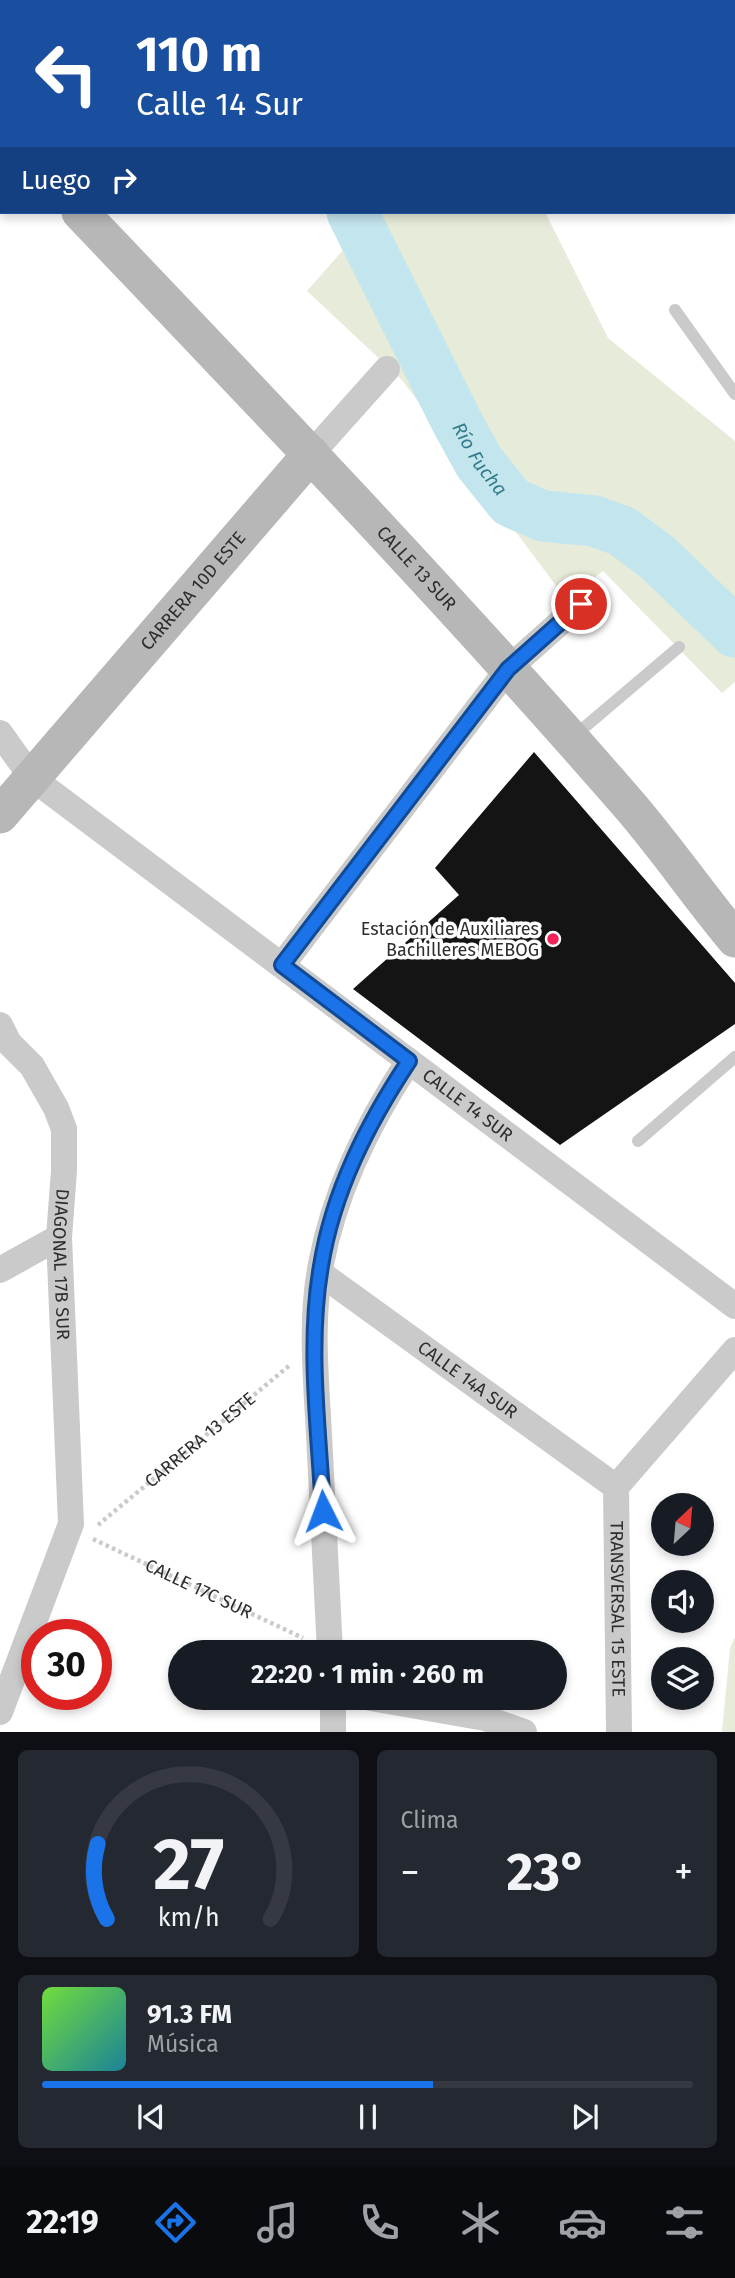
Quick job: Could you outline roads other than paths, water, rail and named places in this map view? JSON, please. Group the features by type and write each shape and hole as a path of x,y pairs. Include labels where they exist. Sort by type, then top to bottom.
{"main road":[{"name":"CALLE 13 SUR","path":"82,214 311,454 508,669 664,847 735,939"},
{"name":"CARRERA 10D ESTE","path":"0,815 311,454"}],"street":[{"name":"CARRERA 10D ESTE","path":"311,454 387,369"},
{"path":"282,965 508,669 581,604"},
{"name":"CALLE 14 SUR","path":"0,733 32,778 735,1306"},
{"name":"DIAGONAL 17B SUR","path":"0,1712 78,1530 59,1237 64,1129 56,1108 32,1066 3,1040"},
{"path":"329,1640 315,1344 320,1273 331,1223 345,1182 380,1104 409,1061"},
{"path":"0,1270 59,1237"},
{"name":"CALLE 14A SUR","path":"320,1273 616,1487"},
{"path":"616,1487 735,1350"},
{"name":"TRANSVERSAL 15 ESTE","path":"616,1487 619,1732"},
{"path":"333,1710 333,1732"},
{"path":"439,1710 485,1718 524,1732"}],"lane":[{"path":"675,310 735,394"},
{"path":"570,739 679,647"},
{"path":"638,1141 735,1057"}],"waterway":[{"name":"Río Fucha","path":"353,214 457,422 479,462 511,502 543,516 594,521 622,531 658,558 735,632"}],"place":[{"name":"Estación de Auxiliares Bachilleres MEBOG","path":"553,939"}]}
